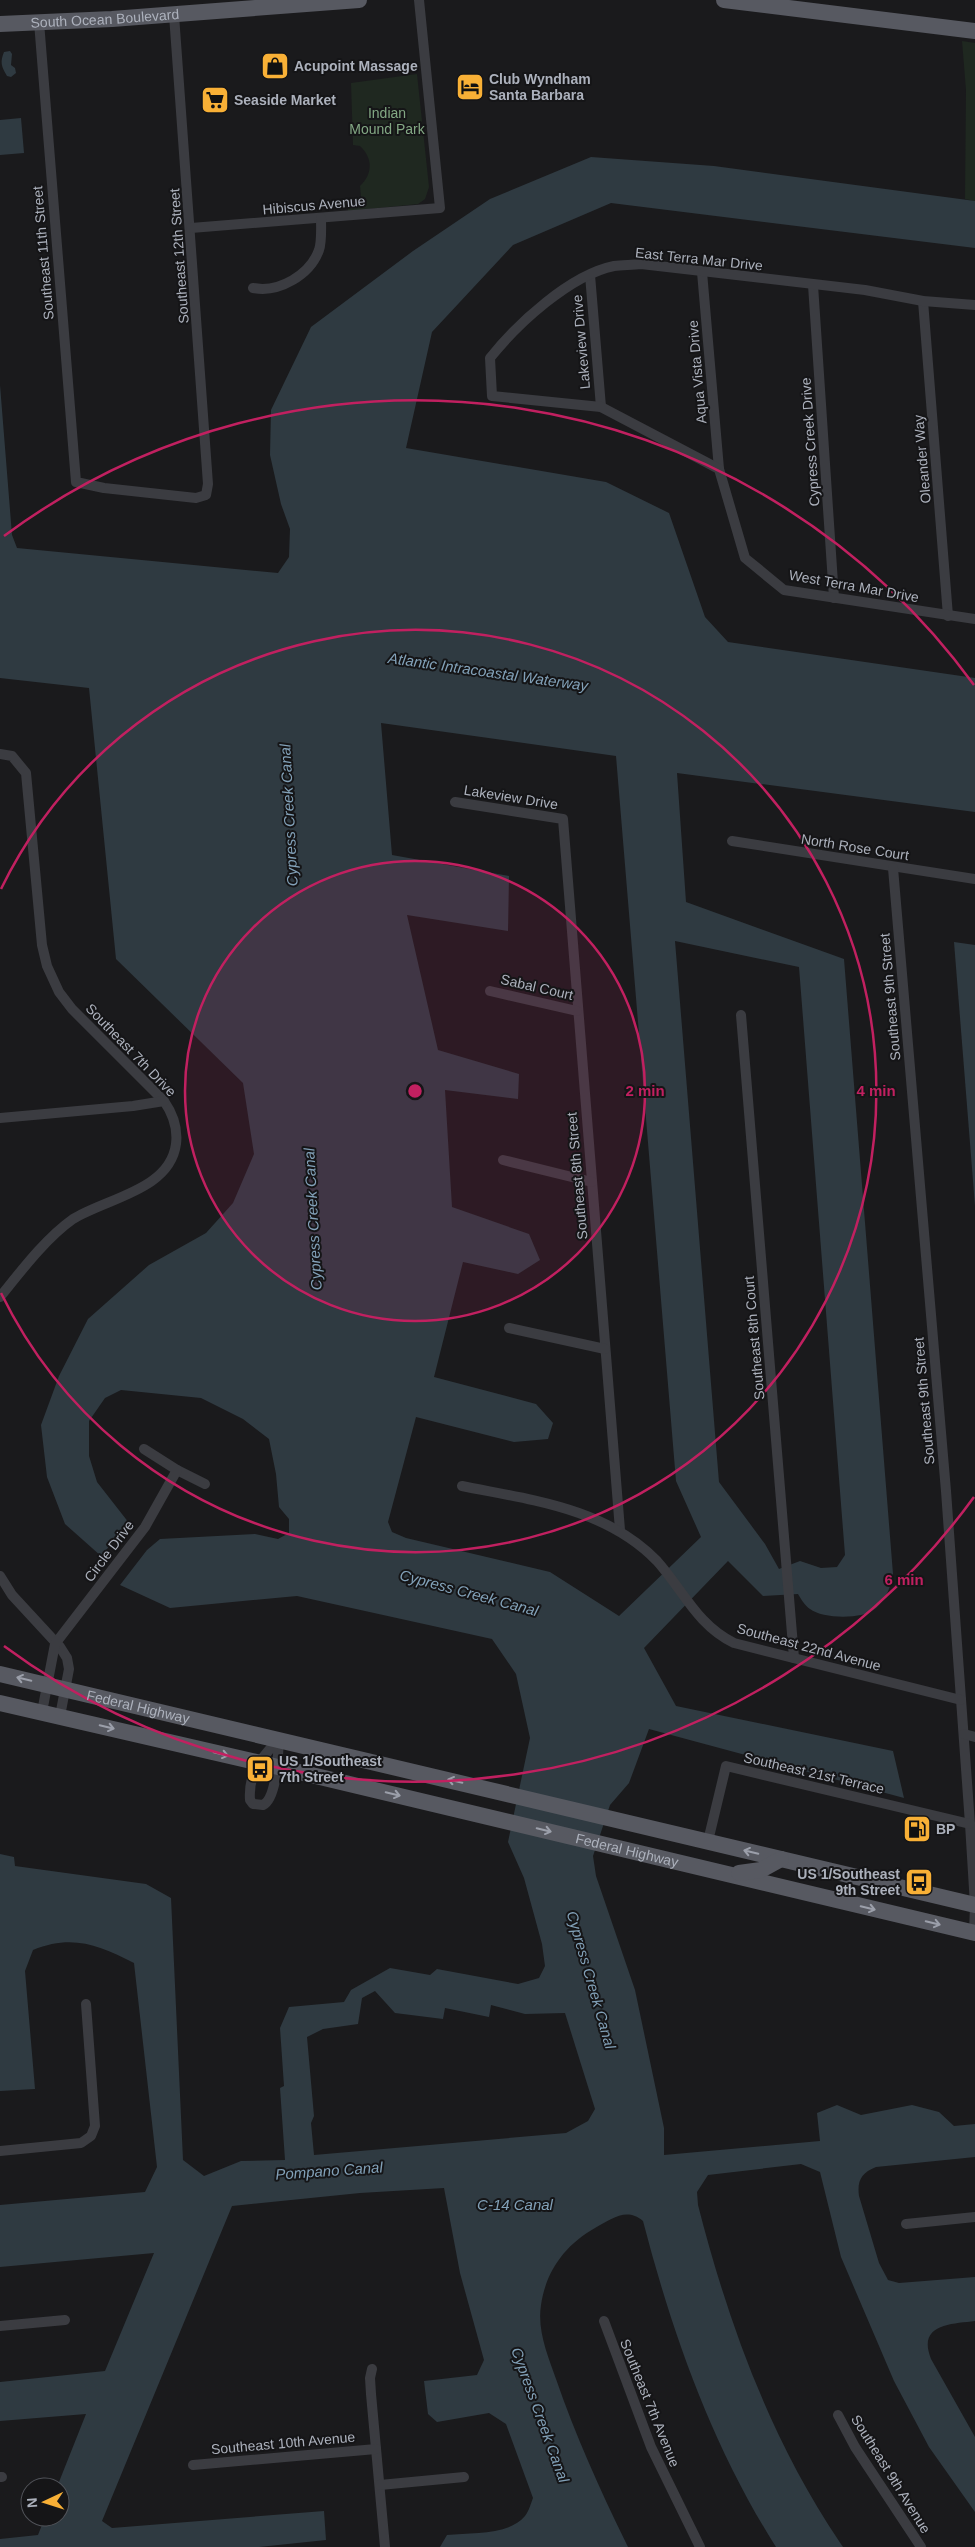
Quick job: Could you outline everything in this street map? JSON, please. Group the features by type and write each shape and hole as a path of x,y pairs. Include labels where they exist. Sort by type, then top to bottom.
{"main road":[{"name":"South Ocean Boulevard","path":"0,24 174,14 222,5 359,0"},
{"path":"724,0 975,31"},
{"name":"Federal Highway","path":"0,1674 66,1688 975,1905"},
{"name":"Federal Highway","path":"0,1704 60,1716 257,1762 974,1933"},
{"path":"730,1874 761,1870 781,1859"},
{"path":"771,1884 790,1872 816,1867"}],"street":[{"name":"Hibiscus Avenue","path":"191,228 440,208 419,0"},
{"name":"Southeast 12th Street","path":"174,14 191,228 208,484 206,495"},
{"name":"Southeast 11th Street","path":"39,22 76,482 104,488 186,498 206,495"},
{"path":"253,288 265,290 304,275 319,249 321,218"},
{"name":"East Terra Mar Drive","path":"601,407 492,396 490,358 510,333 549,300 590,275 613,266 641,264 865,290 923,301 975,305"},
{"name":"Aqua Vista Drive","path":"702,272 719,469"},
{"name":"Lakeview Drive","path":"590,275 601,407"},
{"name":"Cypress Creek Drive","path":"813,285 834,598"},
{"name":"Oleander Way","path":"923,301 948,616"},
{"path":"601,407 719,469"},
{"name":"West Terra Mar Drive","path":"719,469 745,558 784,590 975,620"},
{"name":"Southeast 7th Drive","path":"0,754 12,756 26,773 42,945 47,966 59,992 72,1009 164,1101 172,1113 177,1139 175,1153 168,1167 151,1181 73,1220 35,1255 0,1296"},
{"name":"Lakeview Drive","path":"455,802 563,819"},
{"name":"Southeast 8th Street","path":"563,819 620,1530"},
{"name":"North Rose Court","path":"732,841 893,868 975,879"},
{"name":"Southeast 9th Street","path":"893,868 946,1491 970,1824 975,1905 974,1933"},
{"name":"Sabal Court","path":"490,991 577,1011"},
{"name":"Southeast 8th Court","path":"742,1015 794,1658"},
{"path":"0,1118 133,1106 164,1101"},
{"path":"503,1160 592,1182"},
{"path":"509,1328 605,1349"},
{"path":"144,1449 177,1470 205,1484"},
{"name":"Circle Drive","path":"56,1644 145,1528 177,1470"},
{"name":"Southeast 22nd Avenue","path":"462,1486 572,1510 620,1530 658,1563 692,1610 718,1636 734,1643 961,1700"},
{"path":"0,1576 12,1595 67,1658 69,1669 60,1716"},
{"path":"42,1712 56,1644"},
{"path":"964,1734 975,1737"},
{"path":"279,1740 278,1767 269,1799 266,1804 258,1805 250,1800 249,1794 257,1762 279,1740"},
{"name":"Southeast 21st Terrace","path":"708,1842 726,1766 970,1824"},
{"path":"0,2151 82,2143 91,2136 95,2126 86,2004"},
{"path":"906,2224 975,2217"},
{"path":"0,2326 64,2320"},
{"name":"Southeast 7th Avenue","path":"604,2321 651,2447 700,2547"},
{"path":"372,2369 370,2378 386,2547"},
{"name":"Southeast 9th Avenue","path":"838,2415 860,2455 921,2547"},
{"name":"Southeast 10th Avenue","path":"193,2465 376,2449"},
{"path":"380,2485 464,2477"}],"green space":[{"path":"962,41 975,43 975,201 965,199 966,90"},
{"name":"Indian Mound Park","path":"417,74 429,187 425,199 418,204 348,211 347,199 361,197 360,186 367,176 370,166 367,156 360,146 353,145 351,83"}],"water":[{"path":"10,51 12,54 11,65 15,68 16,73 11,77 7,76 2,67 4,52"},
{"path":"21,118 24,153 0,155 0,120"},
{"path":"591,157 714,166 975,201 975,248 611,203 513,245 432,332 406,448 606,482 669,513 705,617 728,642 975,678 975,812 677,773 686,902 844,959 893,1574 891,1584 883,1601 876,1608 862,1615 843,1617 824,1615 810,1609 798,1594 763,1596 728,1561 644,1648 676,1706 893,1751 904,1798 649,1729 629,1783 610,1805 593,1856 596,1876 635,1990 664,2128 664,2155 820,2141 817,2113 837,2105 861,2115 912,2105 939,2112 954,2126 975,2124 975,2157 876,2167 861,2178 859,2196 879,2263 888,2280 899,2283 975,2277 975,2321 956,2323 939,2328 932,2332 928,2347 931,2359 975,2437 975,2512 929,2447 894,2381 841,2257 820,2172 801,2164 708,2175 697,2192 698,2205 710,2250 739,2339 756,2382 774,2425 795,2467 843,2547 776,2547 732,2470 697,2389 667,2306 643,2221 631,2215 625,2215 613,2218 595,2228 566,2251 552,2270 547,2281 540,2315 544,2343 564,2401 589,2464 628,2547 440,2547 447,2535 489,2532 509,2527 525,2516 533,2498 506,2424 489,2413 437,2422 428,2414 424,2381 477,2375 484,2360 460,2273 444,2188 360,2193 232,2206 102,2521 112,2528 324,2511 326,2540 259,2547 0,2547 0,2539 38,2535 41,2527 70,2527 70,2477 61,2477 86,2414 0,2421 0,2382 105,2371 154,2253 0,2267 0,2205 145,2192 157,2167 134,1963 109,1951 73,1942 47,1945 33,1950 25,1971 35,2089 0,2091 0,1854 14,1857 15,1866 146,1884 171,1898 183,2160 204,2176 241,2161 285,2160 280,2088 284,2086 280,2028 289,2007 344,2002 351,1990 390,1968 430,1975 437,1969 518,1984 539,1978 545,1966 542,1944 524,1878 508,1842 530,1738 516,1674 492,1639 297,1596 170,1608 120,1585 147,1550 160,1539 255,1534 278,1539 289,1533 289,1519 279,1507 276,1474 269,1439 243,1419 201,1398 121,1390 105,1398 89,1421 89,1456 97,1482 129,1523 101,1556 65,1524 47,1477 41,1425 59,1376 88,1319 149,1265 206,1233 233,1203 254,1154 243,1083 116,959 89,688 0,678 0,385 12,535 17,548 278,573 289,557 290,529 281,504 270,455 271,410 311,327 413,251 490,199","holes":["381,723 616,756 676,1481 701,1537 619,1616 550,1572 406,1538 392,1532 388,1522 416,1417 514,1442 548,1439 553,1423 536,1404 434,1377 463,1262 518,1274 540,1260 529,1234 452,1207 445,1090 518,1099 519,1074 438,1050 407,915 508,931 509,876 392,855","675,941 799,967 845,1555 837,1567 821,1568 800,1561 779,1569 765,1544 719,1482","375,1991 395,2013 443,2019 445,2008 489,2017 491,2005 525,2014 565,2013 595,2109 588,2121 566,2133 314,2155 311,2123 314,2116 307,2037 323,2029 358,2024 362,1998"]},
{"path":"954,942 975,945 975,1206"}],"place":[{"name":"Acupoint Massage","path":"275,66"},
{"name":"Club Wyndham Santa Barbara","path":"470,87"},
{"name":"Seaside Market","path":"215,100"},
{"name":"US 1/Southeast 7th Street","path":"260,1769"},
{"name":"BP","path":"917,1829"},
{"name":"US 1/Southeast 9th Street","path":"919,1882"}],"water label":[{"name":"Atlantic Intracoastal Waterway","path":"488,672"},
{"name":"Cypress Creek Canal","path":"289,815"},
{"name":"Cypress Creek Canal","path":"313,1219"},
{"name":"Cypress Creek Canal","path":"469,1593"},
{"name":"Cypress Creek Canal","path":"591,1980"},
{"name":"Pompano Canal","path":"329,2171"},
{"name":"C-14 Canal","path":"515,2205"},
{"name":"Cypress Creek Canal","path":"540,2415"}]}
